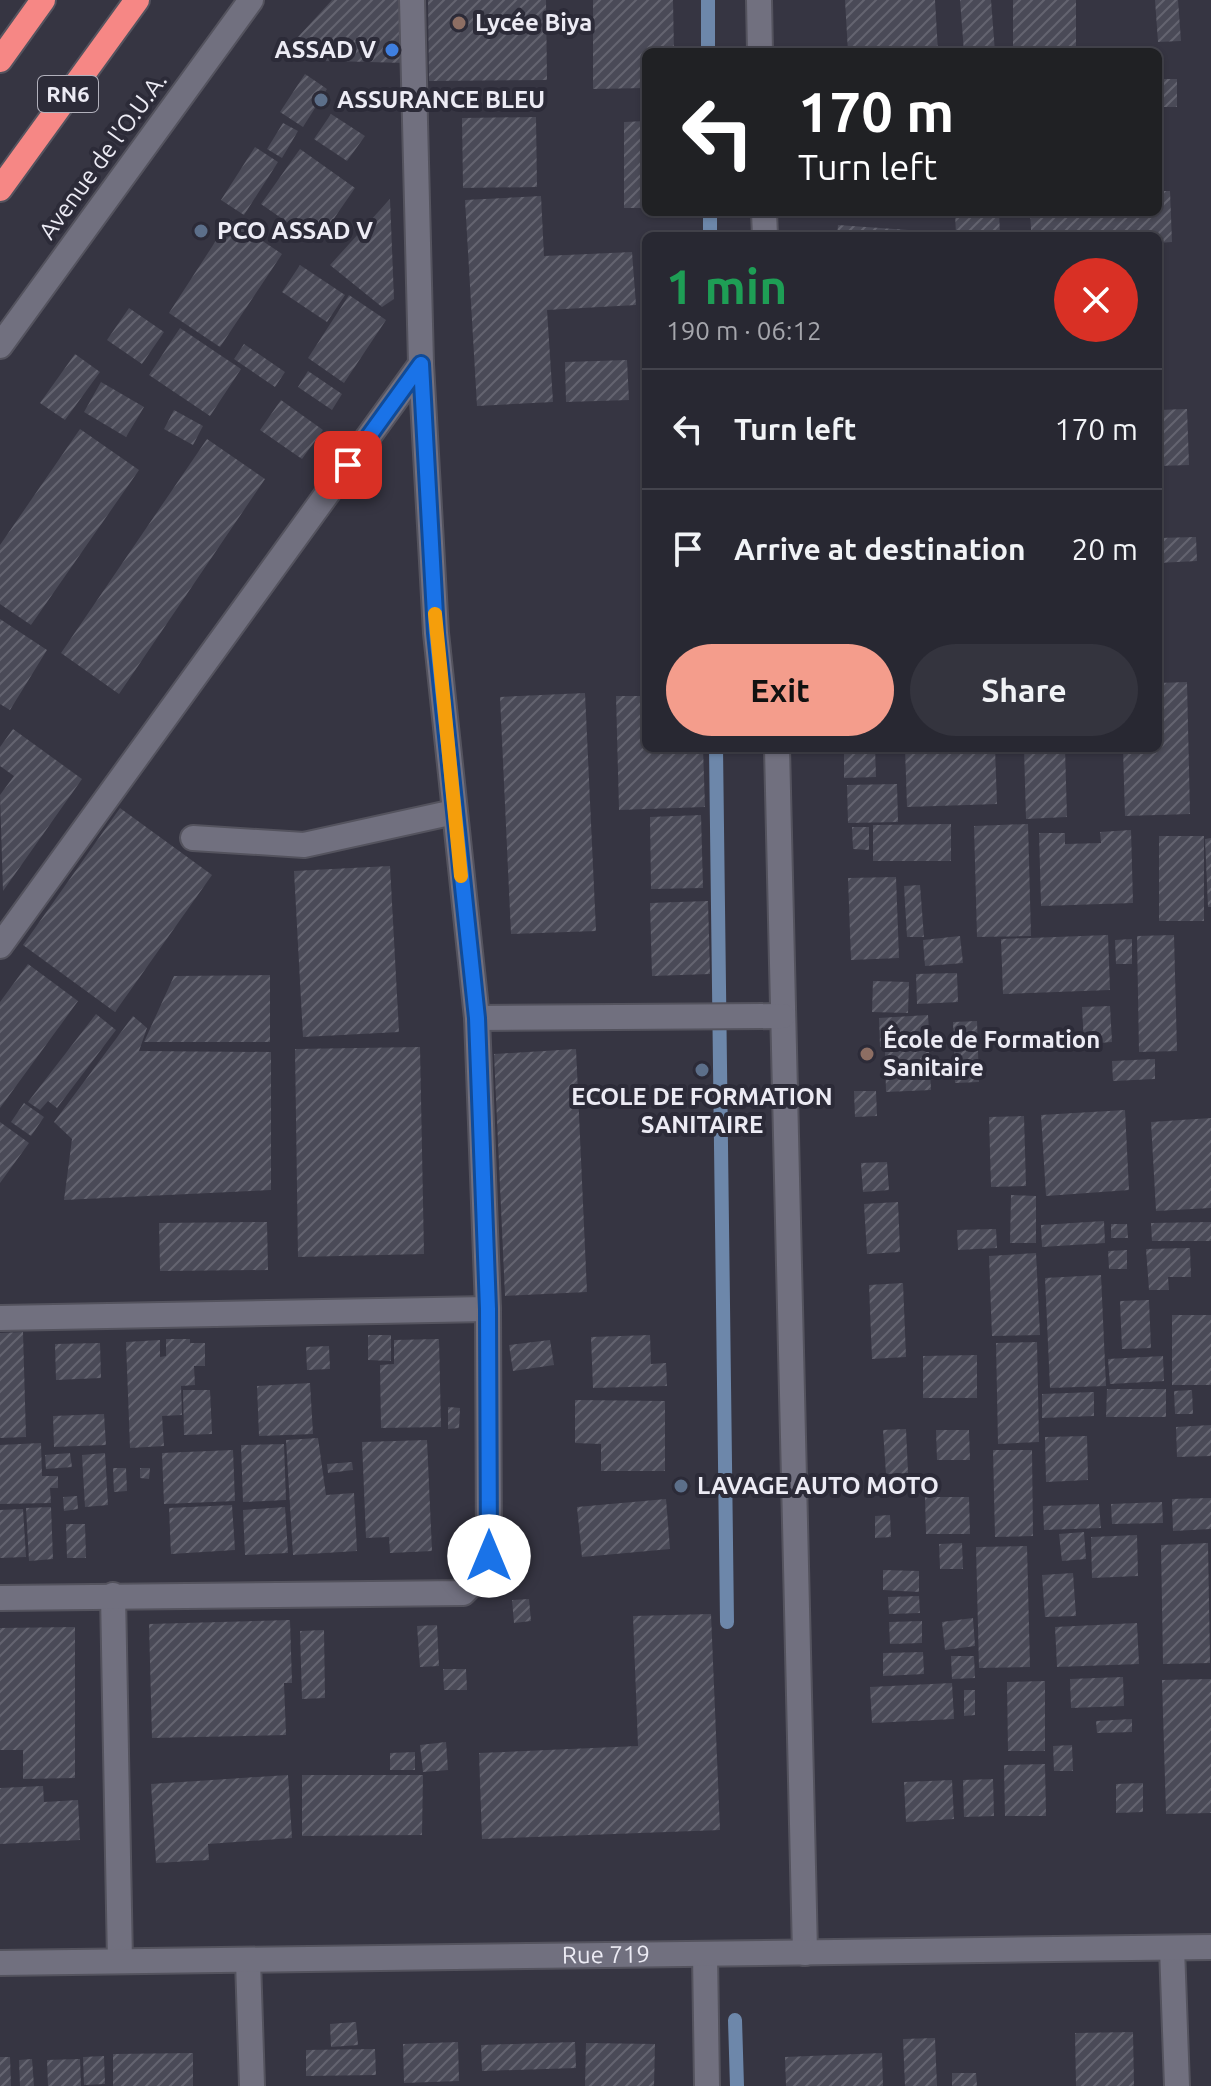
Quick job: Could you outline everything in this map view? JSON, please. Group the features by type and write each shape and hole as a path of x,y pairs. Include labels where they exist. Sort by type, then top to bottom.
{"highway":[{"path":"0,60 43,0"},
{"name":"RN6","path":"0,189 137,0"}],"street":[{"name":"Avenue de l'O.U.A.","path":"0,346 251,0"},
{"path":"0,1598 463,1593 479,1577 489,1556 488,1309 477,1018 436,633 421,364 412,0"},
{"path":"759,0 760,48"},
{"path":"0,946 421,364"},
{"path":"777,752 805,1953"},
{"path":"193,838 304,845 454,812"},
{"path":"477,1018 783,1016"},
{"path":"0,1318 488,1309"},
{"path":"113,1595 120,1961"},
{"name":"Rue 719","path":"0,1963 1211,1947"},
{"path":"1172,1948 1177,2086"},
{"path":"705,1954 707,2086"},
{"path":"248,1960 252,2086"}],"building":[{"path":"332,0 398,0 405,63 295,60 286,50"},
{"path":"428,0 546,0 547,80 429,81"},
{"path":"593,0 673,0 674,48 642,48 642,88 593,89"},
{"path":"845,0 935,0 938,48 848,48"},
{"path":"960,0 991,0 995,48 964,48"},
{"path":"1013,0 1076,0 1076,48 1013,48"},
{"path":"1155,0 1178,0 1181,41 1158,42"},
{"path":"305,74 327,89 303,127 280,112"},
{"path":"1162,79 1177,79 1177,107 1162,107"},
{"path":"331,114 365,136 347,161 314,139"},
{"path":"536,117 537,187 463,188 462,118"},
{"path":"642,121 642,208 624,208 624,122"},
{"path":"283,123 298,131 282,158 267,149"},
{"path":"255,147 278,162 244,215 221,200"},
{"path":"300,149 355,188 317,243 261,204"},
{"path":"1162,191 1170,191 1172,242 1162,243 1162,232 1031,230 1030,216 1162,216"},
{"path":"541,196 544,256 632,252 636,305 547,310 553,402 477,406 465,200"},
{"path":"390,199 394,299 382,307 330,265"},
{"path":"955,216 999,216 1000,232 956,232"},
{"path":"230,219 282,254 220,347 169,313"},
{"path":"838,225 908,230 908,232 837,232"},
{"path":"300,265 345,295 327,322 282,292"},
{"path":"349,295 386,320 344,383 308,358"},
{"path":"129,308 164,332 142,364 107,340"},
{"path":"180,328 241,369 210,416 149,375"},
{"path":"244,344 285,372 275,387 234,359"},
{"path":"75,354 100,372 65,420 40,403"},
{"path":"627,360 629,400 566,402 565,362"},
{"path":"308,371 342,394 332,410 298,387"},
{"path":"101,382 144,407 126,437 84,412"},
{"path":"281,400 323,430 302,459 260,430"},
{"path":"1187,409 1189,465 1162,466 1162,410"},
{"path":"174,410 203,426 193,445 164,429"},
{"path":"80,429 139,470 31,625 0,604 0,545"},
{"path":"207,439 265,479 119,694 61,653"},
{"path":"1196,537 1197,561 1162,563 1162,538"},
{"path":"0,619 47,650 10,710 0,704"},
{"path":"1187,682 1190,814 1125,816 1123,752 1162,752 1162,683"},
{"path":"585,693 596,931 511,934 500,697"},
{"path":"616,696 642,696 642,752 703,752 705,807 619,810"},
{"path":"13,729 82,779 3,891 0,795 14,776 0,766 0,747"},
{"path":"844,752 875,752 876,777 844,778"},
{"path":"905,752 995,752 997,804 907,807"},
{"path":"1024,752 1065,752 1067,817 1026,819"},
{"path":"897,784 898,822 848,823 847,785"},
{"path":"120,808 212,875 115,1012 23,945"},
{"path":"701,815 703,888 651,889 650,817"},
{"path":"951,824 951,861 873,861 873,825"},
{"path":"1028,824 1031,936 977,937 974,826"},
{"path":"852,827 869,827 869,850 853,849"},
{"path":"1131,830 1133,903 1041,906 1039,833 1065,833 1065,844 1101,843 1100,832"},
{"path":"1159,836 1204,836 1204,921 1159,921"},
{"path":"1211,838 1211,907 1208,907 1205,839"},
{"path":"390,866 399,1032 303,1037 294,871"},
{"path":"896,877 899,958 851,960 848,878"},
{"path":"920,885 924,937 907,937 904,886"},
{"path":"708,901 710,974 652,976 650,903"},
{"path":"1108,935 1110,990 1003,994 1001,939"},
{"path":"1174,935 1177,1051 1139,1052 1137,936"},
{"path":"960,936 963,963 925,966 923,940"},
{"path":"1132,939 1132,964 1116,964 1115,940"},
{"path":"28,964 78,1001 0,1108 0,1002"},
{"path":"957,973 958,1002 917,1004 916,974"},
{"path":"270,975 270,1042 144,1042 174,976"},
{"path":"873,981 909,982 908,1013 872,1012"},
{"path":"1110,1006 1112,1042 1084,1044 1082,1007"},
{"path":"96,1014 116,1030 57,1108 48,1101 40,1110 28,1102"},
{"path":"928,1015 930,1044 880,1047 879,1018"},
{"path":"133,1016 147,1028 139,1051 271,1052 271,1190 64,1200 72,1139 54,1122"},
{"path":"977,1021 979,1082 955,1083 953,1022"},
{"path":"420,1047 424,1254 298,1257 295,1049"},
{"path":"576,1049 587,1292 505,1296 494,1054"},
{"path":"885,1051 929,1051 931,1090 886,1092"},
{"path":"1155,1059 1155,1079 1113,1081 1112,1061"},
{"path":"854,1091 876,1091 877,1116 855,1117"},
{"path":"24,1103 44,1117 31,1136 11,1122"},
{"path":"1125,1110 1129,1190 1046,1196 1041,1115"},
{"path":"1024,1116 1026,1186 991,1187 989,1117"},
{"path":"1211,1118 1211,1208 1156,1211 1151,1122"},
{"path":"0,1122 29,1143 0,1183"},
{"path":"887,1162 889,1190 863,1192 861,1163"},
{"path":"1011,1195 1036,1196 1036,1243 1010,1243"},
{"path":"898,1202 900,1252 867,1254 864,1204"},
{"path":"1104,1221 1105,1243 1042,1247 1041,1225"},
{"path":"267,1222 268,1270 160,1271 159,1223"},
{"path":"1211,1222 1211,1241 1152,1241 1151,1223"},
{"path":"1111,1224 1127,1224 1128,1238 1111,1238"},
{"path":"996,1229 997,1248 958,1250 957,1230"},
{"path":"1190,1248 1191,1277 1168,1277 1169,1290 1149,1290 1146,1249"},
{"path":"1127,1250 1127,1269 1109,1269 1108,1251"},
{"path":"1036,1253 1040,1335 992,1336 989,1256"},
{"path":"1101,1275 1106,1386 1050,1388 1045,1278"},
{"path":"903,1283 906,1357 872,1359 869,1285"},
{"path":"1149,1300 1151,1348 1122,1349 1120,1301"},
{"path":"1172,1315 1211,1315 1211,1385 1172,1385"},
{"path":"23,1332 26,1437 0,1438 0,1333"},
{"path":"368,1335 391,1335 391,1361 368,1360"},
{"path":"650,1335 651,1364 666,1363 667,1386 593,1388 591,1337"},
{"path":"166,1339 190,1339 190,1343 205,1343 205,1366 194,1366 195,1385 181,1386 182,1415 162,1416 164,1446 130,1448 126,1342 160,1340 160,1357 166,1356"},
{"path":"439,1339 441,1427 381,1428 380,1365 394,1364 394,1340"},
{"path":"550,1340 554,1365 513,1371 509,1345"},
{"path":"1037,1342 1039,1442 998,1444 996,1343"},
{"path":"100,1343 101,1378 56,1380 55,1344"},
{"path":"329,1346 330,1369 307,1370 306,1347"},
{"path":"977,1355 977,1398 923,1398 923,1356"},
{"path":"1163,1356 1164,1381 1110,1384 1108,1359"},
{"path":"310,1383 313,1434 259,1436 257,1386"},
{"path":"1107,1389 1166,1389 1166,1417 1106,1417"},
{"path":"183,1390 210,1390 212,1434 184,1435"},
{"path":"1192,1390 1193,1414 1175,1414 1174,1391"},
{"path":"1094,1392 1094,1416 1042,1418 1042,1394"},
{"path":"575,1400 665,1401 665,1471 601,1471 601,1444 575,1443"},
{"path":"448,1407 460,1408 459,1428 448,1429"},
{"path":"104,1414 106,1445 54,1447 53,1416"},
{"path":"1211,1425 1211,1456 1177,1457 1176,1427"},
{"path":"906,1429 908,1473 886,1474 883,1430"},
{"path":"936,1430 969,1430 970,1460 937,1460"},
{"path":"1087,1436 1088,1480 1046,1482 1045,1437"},
{"path":"318,1438 326,1495 354,1493 357,1551 293,1555 286,1440"},
{"path":"427,1440 432,1551 390,1553 389,1537 366,1538 362,1442"},
{"path":"41,1443 42,1476 58,1476 58,1488 50,1488 51,1503 0,1504 0,1445"},
{"path":"284,1444 286,1500 243,1502 241,1445"},
{"path":"233,1450 235,1501 164,1504 162,1453"},
{"path":"993,1450 1032,1450 1033,1536 995,1537"},
{"path":"70,1453 72,1467 46,1469 45,1455"},
{"path":"105,1453 108,1505 85,1507 82,1455"},
{"path":"352,1462 353,1470 328,1473 327,1464"},
{"path":"113,1468 126,1468 127,1491 114,1492"},
{"path":"140,1468 150,1468 149,1479 140,1478"},
{"path":"77,1496 78,1509 64,1511 63,1497"},
{"path":"925,1497 969,1497 970,1534 926,1534"},
{"path":"1211,1498 1211,1529 1173,1531 1172,1499"},
{"path":"666,1499 670,1549 582,1557 577,1507"},
{"path":"1162,1502 1163,1523 1112,1524 1111,1504"},
{"path":"1099,1504 1101,1528 1044,1530 1043,1506"},
{"path":"232,1505 235,1550 171,1554 169,1508"},
{"path":"51,1507 53,1559 29,1561 26,1508"},
{"path":"285,1507 288,1553 245,1555 243,1510"},
{"path":"23,1509 26,1557 0,1558 0,1510"},
{"path":"890,1515 891,1537 875,1538 875,1516"},
{"path":"66,1524 85,1524 86,1558 67,1558"},
{"path":"1084,1532 1086,1559 1062,1561 1059,1534"},
{"path":"1137,1535 1138,1576 1092,1578 1091,1537"},
{"path":"962,1543 963,1569 940,1569 939,1544"},
{"path":"1208,1543 1210,1663 1163,1664 1161,1545"},
{"path":"1027,1546 1030,1667 979,1668 976,1547"},
{"path":"883,1570 919,1571 919,1592 883,1590"},
{"path":"1073,1573 1076,1616 1045,1617 1042,1575"},
{"path":"919,1596 920,1613 889,1614 888,1597"},
{"path":"529,1599 531,1621 514,1623 512,1600"},
{"path":"711,1614 720,1830 482,1839 479,1753 638,1746 633,1616"},
{"path":"973,1618 975,1646 945,1650 942,1622"},
{"path":"290,1620 292,1683 284,1683 286,1735 152,1738 149,1624"},
{"path":"922,1621 922,1643 890,1644 889,1622"},
{"path":"1137,1623 1139,1664 1057,1667 1055,1627"},
{"path":"437,1625 439,1666 420,1667 417,1626"},
{"path":"75,1627 75,1778 23,1779 23,1750 0,1750 0,1628"},
{"path":"324,1630 325,1698 302,1699 300,1631"},
{"path":"923,1652 924,1674 883,1676 883,1653"},
{"path":"951,1656 974,1656 975,1678 952,1679"},
{"path":"443,1669 466,1669 467,1690 444,1690"},
{"path":"1123,1677 1124,1706 1071,1708 1070,1679"},
{"path":"1211,1679 1211,1813 1166,1814 1162,1680"},
{"path":"1045,1681 1045,1751 1008,1751 1007,1682"},
{"path":"952,1683 954,1719 872,1723 870,1687"},
{"path":"964,1690 975,1690 975,1715 964,1716"},
{"path":"1132,1719 1132,1732 1097,1733 1096,1721"},
{"path":"446,1742 448,1770 423,1772 420,1745"},
{"path":"1072,1745 1073,1771 1054,1771 1053,1746"},
{"path":"415,1752 415,1770 390,1770 390,1753"},
{"path":"1045,1764 1046,1816 1005,1816 1004,1765"},
{"path":"288,1775 292,1838 208,1844 209,1860 156,1863 151,1784"},
{"path":"302,1775 423,1775 422,1835 302,1836"},
{"path":"993,1779 994,1816 964,1817 963,1780"},
{"path":"952,1780 954,1819 906,1822 904,1782"},
{"path":"1143,1783 1143,1812 1116,1813 1116,1784"},
{"path":"43,1786 44,1802 78,1800 80,1840 0,1844 0,1788"},
{"path":"356,2022 358,2045 331,2047 330,2024"},
{"path":"1133,2032 1134,2086 1076,2086 1075,2033"},
{"path":"935,2038 937,2086 905,2086 903,2039"},
{"path":"458,2042 459,2081 404,2083 403,2044"},
{"path":"575,2042 576,2068 482,2071 481,2045"},
{"path":"586,2043 655,2044 654,2086 585,2086"},
{"path":"375,2049 376,2075 306,2076 306,2050"},
{"path":"193,2053 193,2086 113,2086 113,2054"},
{"path":"882,2053 883,2086 786,2086 785,2057"},
{"path":"104,2056 105,2084 84,2085 83,2057"},
{"path":"0,2057 10,2057 11,2086 0,2086"},
{"path":"32,2059 34,2086 20,2086 19,2060"},
{"path":"80,2059 81,2086 48,2086 47,2060"},
{"path":"952,2073 976,2073 977,2086 952,2086"}],"waterway":[{"path":"708,0 708,48"},
{"path":"710,216 710,232"},
{"path":"716,752 727,1622"},
{"path":"735,2020 737,2086"}],"slow traffic":[{"path":"435,614 461,876"}],"place":[{"name":"Lycée Biya","path":"459,23"},
{"name":"ASSAD V","path":"392,50"},
{"name":"ASSURANCE BLEU","path":"321,100"},
{"name":"PCO ASSAD V","path":"201,231"},
{"name":"École de Formation Sanitaire","path":"867,1054"},
{"name":"ECOLE DE FORMATION SANITAIRE","path":"702,1070"},
{"name":"LAVAGE AUTO MOTO","path":"681,1486"}],"route":[{"path":"348,465 421,364 436,633 477,1018 488,1309 489,1556"}]}
